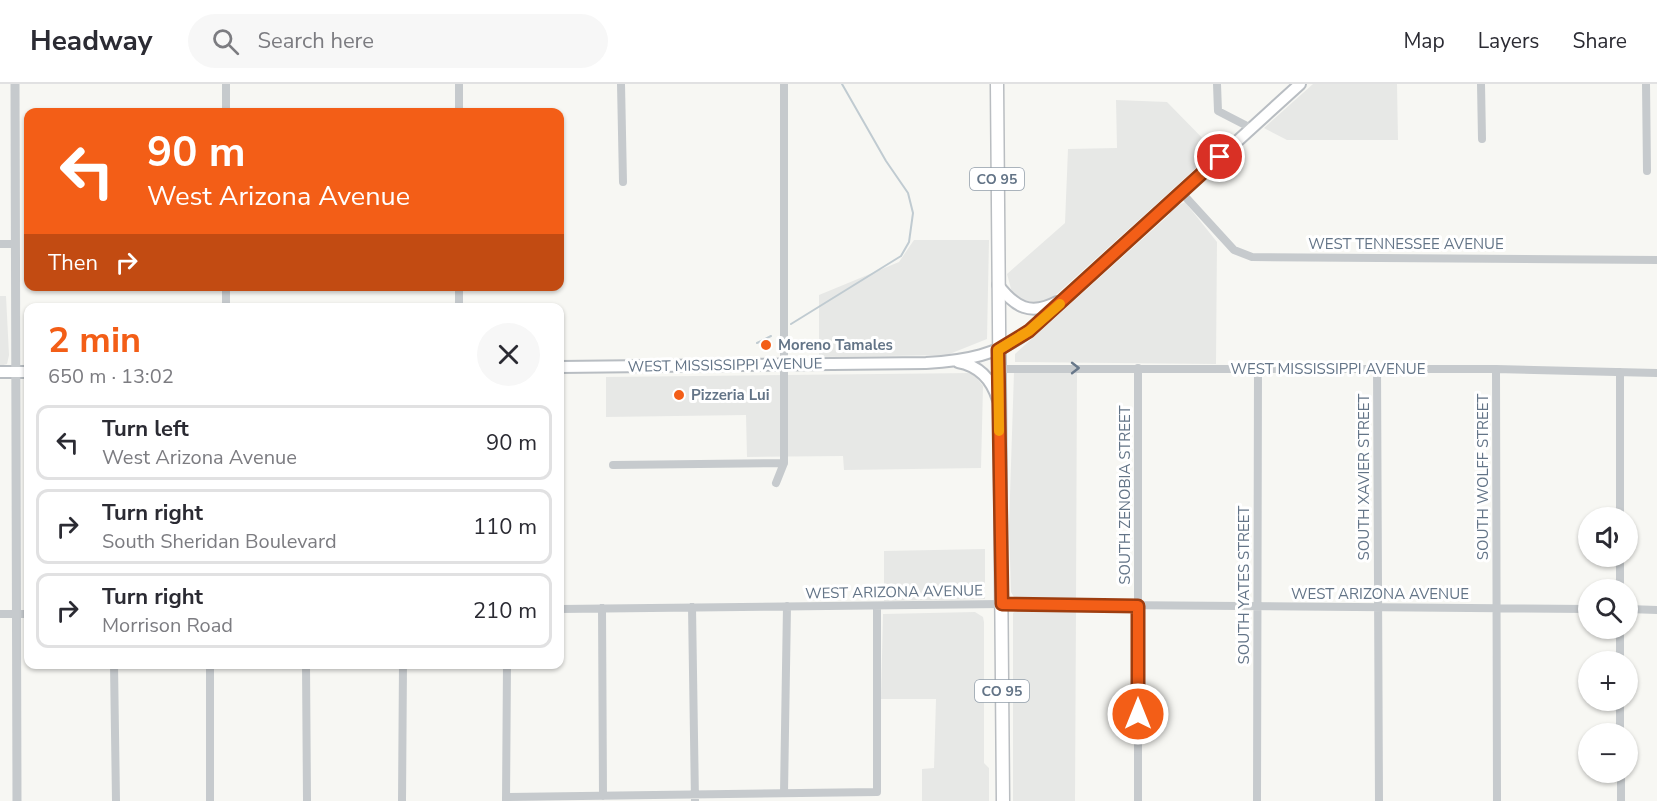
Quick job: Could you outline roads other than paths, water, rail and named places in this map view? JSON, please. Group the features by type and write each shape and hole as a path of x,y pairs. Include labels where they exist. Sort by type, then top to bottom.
{"main road":[{"name":"CO 95","path":"997,84 1003,801"},
{"name":"WEST MISSISSIPPI AVENUE","path":"564,367 952,361 998,350 1029,331 1300,84"},
{"path":"997,284 1014,304 1027,310 1044,308 1068,296"},
{"path":"952,361 970,365 982,372 992,385 999,401"},
{"path":"0,372 24,372"}],"street":[{"path":"15,84 17,801"},
{"path":"226,84 226,108"},
{"path":"459,84 459,108"},
{"path":"621,84 623,182"},
{"path":"776,483 784,463 784,84"},
{"path":"1217,84 1218,111 1251,128"},
{"path":"1481,84 1482,139"},
{"path":"1646,84 1647,171"},
{"name":"WEST TENNESSEE AVENUE","path":"1181,192 1234,250 1252,257 1657,260"},
{"path":"0,244 15,244"},
{"name":"SOUTH ZENOBIA STREET","path":"1138,368 1138,801"},
{"name":"WEST MISSISSIPPI AVENUE","path":"998,369 1496,369 1657,372"},
{"name":"SOUTH YATES STREET","path":"1257,801 1258,369"},
{"name":"SOUTH XAVIER STREET","path":"1377,369 1378,801"},
{"name":"SOUTH WOLFF STREET","path":"1496,369 1497,801"},
{"path":"1620,372 1620,507"},
{"path":"613,465 784,463"},
{"name":"WEST ARIZONA AVENUE","path":"564,609 1002,604 1578,609"},
{"path":"784,793 787,606"},
{"path":"507,669 506,799 603,796 695,798 784,793 877,792 877,606"},
{"path":"692,607 695,798"},
{"path":"602,608 603,796"},
{"path":"1638,609 1657,610"},
{"path":"0,614 24,614"},
{"path":"114,669 116,801"},
{"path":"210,669 210,801"},
{"path":"306,669 307,801"},
{"path":"402,801 403,669"},
{"path":"1620,783 1621,801"}],"waterway":[{"path":"791,324 901,256 909,242 913,213 908,193 886,161 842,84"},
{"path":"757,343 771,336"}],"place":[{"name":"Moreno Tamales","path":"766,345"},
{"name":"Pizzeria Lui","path":"679,395"}]}
